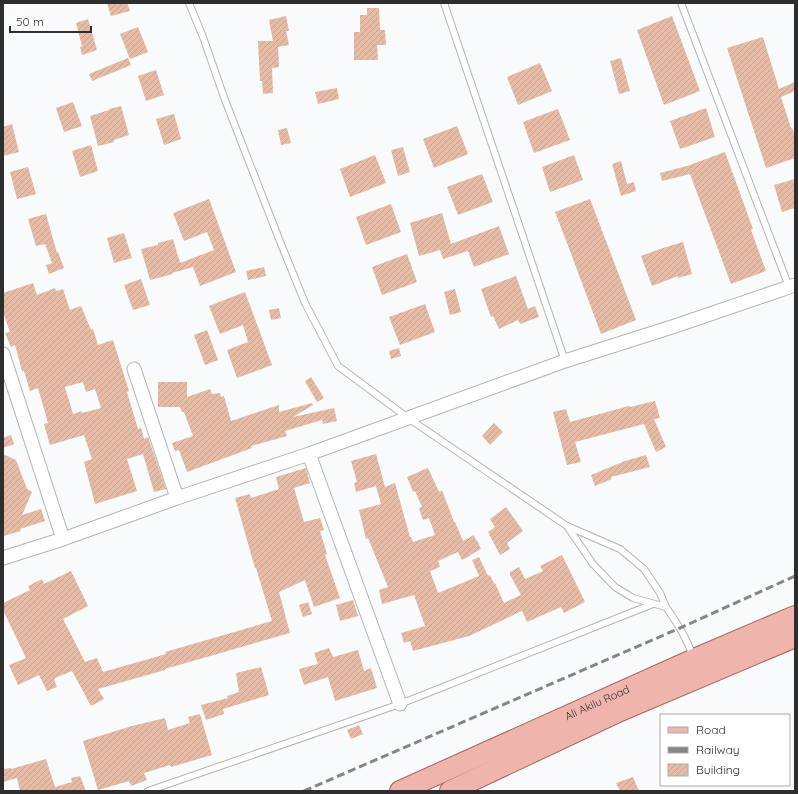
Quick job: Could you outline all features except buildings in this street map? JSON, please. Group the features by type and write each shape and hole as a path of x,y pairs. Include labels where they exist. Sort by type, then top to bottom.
{"main road":[{"name":"Ali Akilu Road","path":"458,789 620,711 795,616"},
{"name":"Ali Akilu Road","path":"400,791 698,668 795,637"}],"street":[{"path":"3,558 63,539 177,498 309,454 565,361 675,326 792,286"},
{"path":"3,354 63,539"},
{"path":"134,369 177,498"},
{"path":"309,454 400,704"}],"lane":[{"path":"189,3 203,36 225,100 305,303 338,366 408,418 567,526 620,549 644,569 683,633 698,668"},
{"path":"444,3 565,361"},
{"path":"681,3 792,286"},
{"path":"567,526 593,564 615,587 633,598 666,607"},
{"path":"148,791 400,704 653,604"}],"railway":[{"path":"304,791 680,628 795,576"}]}
